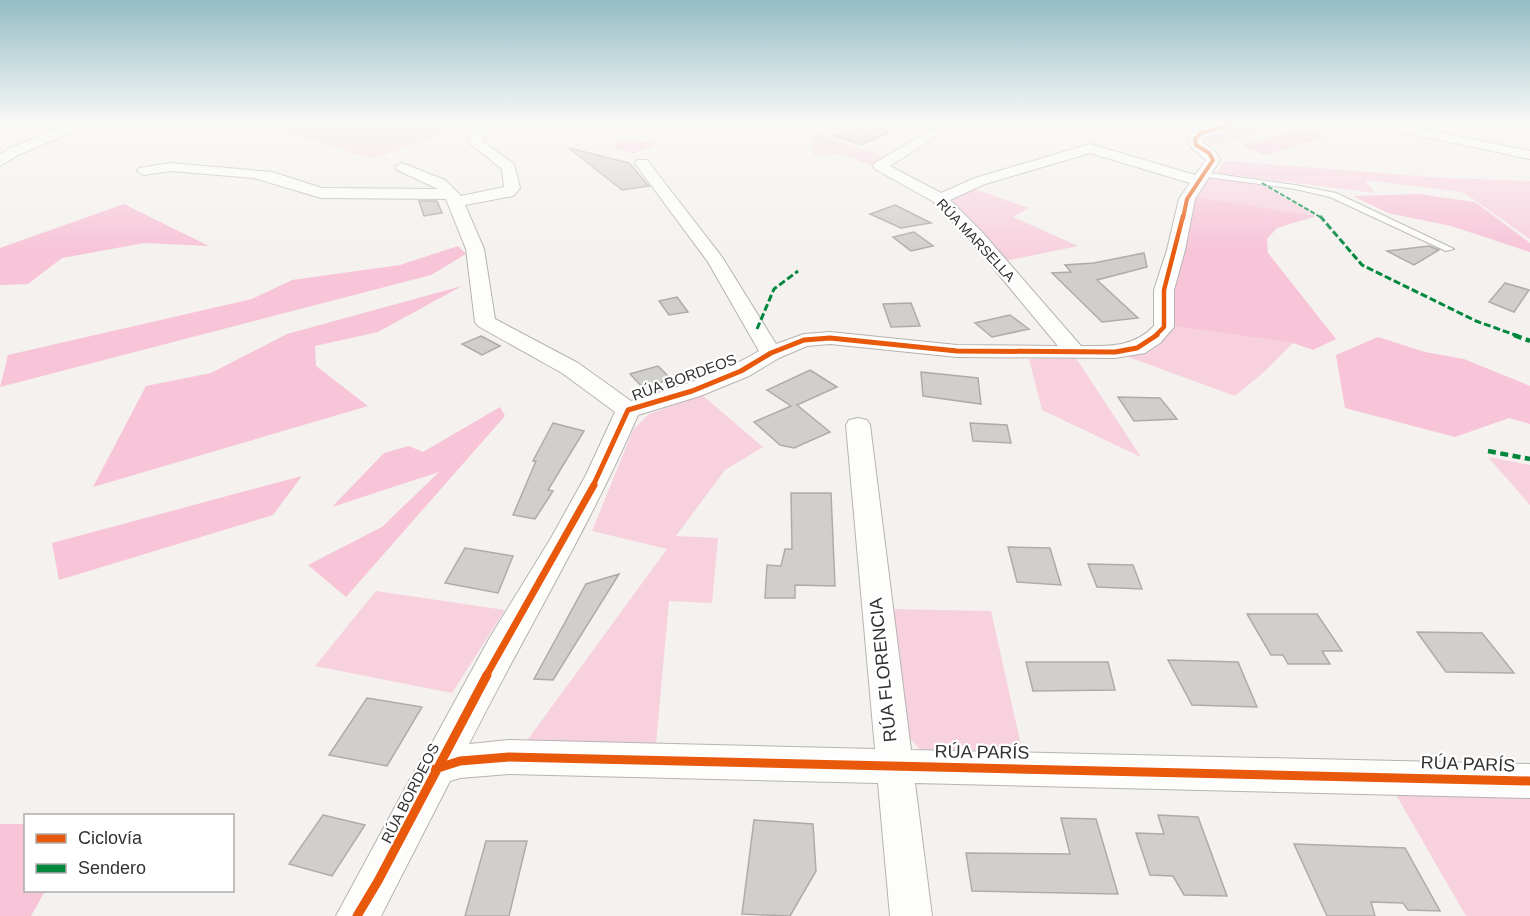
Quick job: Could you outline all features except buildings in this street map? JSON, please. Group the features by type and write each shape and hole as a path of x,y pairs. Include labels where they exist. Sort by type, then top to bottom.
{"street":[{"path":"144,171 170,167 254,174 272,177 321,193 453,198 510,195 512,188 509,167"},
{"path":"402,167 440,183 453,198 475,249 485,322 570,368 628,411"},
{"path":"645,167 716,261 771,353"},
{"name":"RÚA MARSELLA","path":"881,167 940,199 976,236 1075,353"},
{"path":"940,199 980,182 1029,167"},
{"path":"1149,167 1201,178"},
{"name":"RÚA BORDEOS","path":"357,916 378,881 478,690 589,494 628,411 741,371 771,353 804,340 830,338 957,351 1075,353 1115,352 1137,348 1153,339 1164,327 1164,290 1176,250 1187,199 1209,167"},
{"name":"RÚA FLORENCIA","path":"858,425 911,916"},
{"name":"RÚA PARÍS","path":"478,690 468,732 483,748 509,757"},
{"name":"RÚA PARÍS","path":"435,770 459,761 509,757 1530,781"}],"lane":[{"path":"1201,178 1295,187 1333,195 1449,249"}],"shaded area":[{"path":"1220,167 1302,167 1444,178 1530,181 1530,239 1463,192 1365,180 1375,193 1217,173"},
{"path":"1210,177 1261,184 1316,216 1196,197"},
{"path":"972,188 1029,208 1013,217 1078,246 1005,261 951,202 950,197"},
{"path":"1418,194 1475,202 1530,243 1530,252 1451,226 1388,213 1353,196"},
{"path":"1196,197 1316,216 1277,228 1267,239 1268,253 1336,339 1313,350 1293,343 1172,326 1173,283 1188,239"},
{"path":"124,204 209,246 144,243 62,258 28,284 0,285 0,248"},
{"path":"458,246 466,254 431,275 0,387 8,355 252,299 292,280 400,265"},
{"path":"462,286 378,332 315,346 316,366 368,406 93,487 146,386 211,373 287,334"},
{"path":"1172,326 1293,343 1264,372 1235,396 1123,355 1157,343 1163,339"},
{"path":"1378,337 1425,352 1464,359 1530,386 1530,424 1509,418 1455,437 1345,408 1336,355"},
{"path":"1076,358 1141,457 1042,410 1029,359"},
{"path":"702,395 763,447 725,470 676,536 718,538 712,603 669,601 656,744 526,742 667,549 592,531 633,430 649,414"},
{"path":"500,407 505,416 346,597 308,565 382,527 439,472 332,507 384,453 409,446 423,452"},
{"path":"1488,457 1530,465 1530,505"},
{"path":"302,476 273,515 59,580 52,543"},
{"path":"376,591 505,610 452,693 315,666"},
{"path":"891,609 991,611 1022,750 921,750 908,737"},
{"path":"1396,795 1530,798 1530,916 1466,916"},
{"path":"0,824 24,824 24,892 44,892 31,916 0,916"}],"marked path":[{"path":"1262,183 1320,216 1362,265 1476,321 1530,341"},
{"path":"757,329 774,289 798,271"},
{"path":"1488,451 1530,459"}],"cycle path":[{"path":"357,916 378,881 501,648 564,541 599,475 628,410 692,391 741,371 771,353 804,340 830,338 957,351 1115,352 1137,348 1153,339 1164,327 1164,290 1176,250 1187,199 1209,167"},
{"path":"435,769 460,761 509,757 1530,781"}]}
